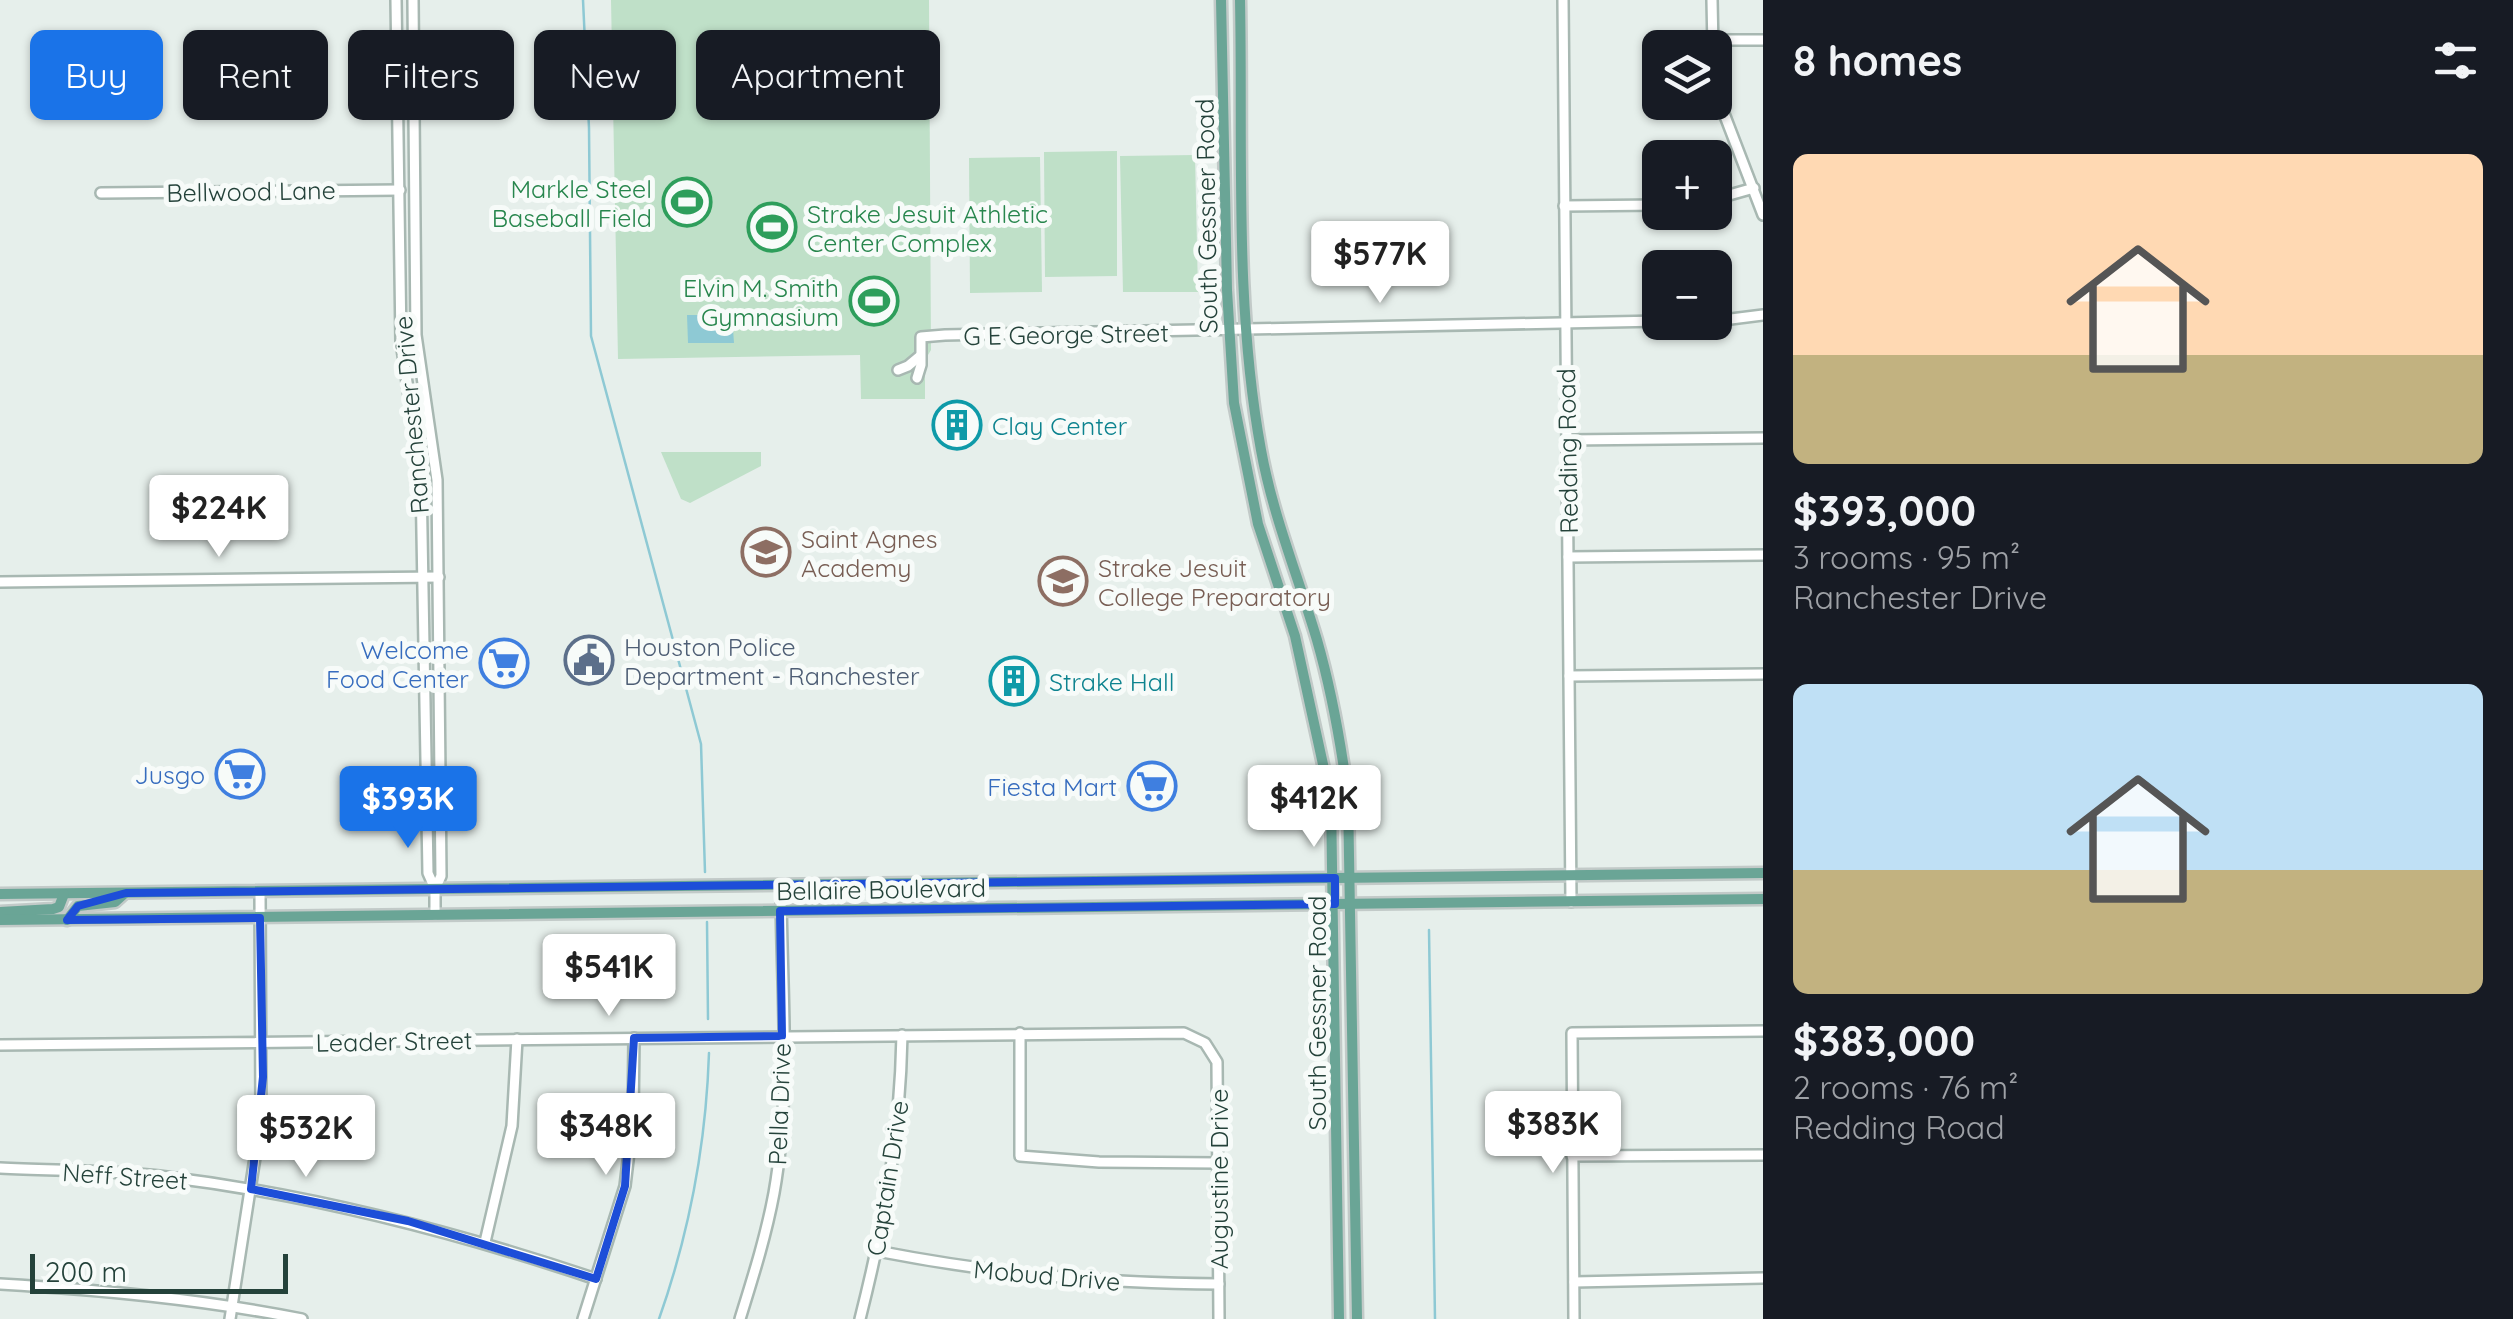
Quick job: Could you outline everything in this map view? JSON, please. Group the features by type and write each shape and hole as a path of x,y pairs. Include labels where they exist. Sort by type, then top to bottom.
{"main road":[{"name":"South Gessner Road","path":"1221,0 1234,403 1258,524 1296,636 1332,801 1339,1319"},
{"name":"South Gessner Road","path":"1240,0 1246,327 1254,406 1280,533 1317,640 1338,724 1348,797 1357,1319"},
{"path":"1222,81 1242,80"},
{"path":"1225,195 1244,196"},
{"path":"1317,728 1338,724"},
{"name":"Bellaire Boulevard","path":"0,894 1763,874"},
{"path":"1101,881 1101,906"},
{"path":"936,883 936,908"},
{"path":"67,920 78,906 115,902 126,893"},
{"path":"0,912 53,909 59,906 64,894"},
{"name":"Bellaire Boulevard","path":"0,920 1763,899"},
{"path":"1336,1078 1354,1078"},
{"path":"1338,1235 1356,1235"}],"street":[{"name":"Ranchester Drive","path":"396,0 397,30"},
{"name":"Ranchester Drive","path":"413,0 413,30"},
{"name":"Redding Road","path":"1562,0 1571,902"},
{"path":"1712,0 1713,30"},
{"path":"1732,42 1763,40"},
{"name":"Ranchester Drive","path":"399,120 401,306 404,367 420,456 428,876 435,889"},
{"name":"Ranchester Drive","path":"414,120 418,355 435,453 439,577 441,876 435,889 435,915"},
{"path":"1727,120 1763,214"},
{"path":"400,155 414,154"},
{"path":"1732,194 1754,188"},
{"name":"Bellwood Lane","path":"102,192 400,190"},
{"path":"1564,206 1642,205"},
{"path":"401,306 416,306"},
{"path":"1732,319 1763,316"},
{"path":"1229,330 1642,321"},
{"name":"G E George Street","path":"898,370 920,356 921,338 1229,330"},
{"path":"917,378 920,356"},
{"path":"1566,440 1763,438"},
{"path":"420,456 435,453"},
{"path":"1568,557 1763,555"},
{"path":"0,582 439,577"},
{"path":"1569,676 1763,674"},
{"path":"424,736 442,736"},
{"path":"426,802 441,802"},
{"name":"Pella Drive","path":"740,1319 761,1253 774,1190 781,1122 780,885"},
{"path":"230,1319 261,1119 260,891"},
{"path":"1574,1319 1572,1032 1763,1031"},
{"name":"Leader Street","path":"0,1046 1176,1032 1205,1043"},
{"path":"1020,1033 1020,1156 1100,1162 1218,1163"},
{"name":"Captain Drive","path":"860,1319 878,1252 900,1112 902,1035"},
{"path":"583,1319 624,1186 634,1118 634,1038"},
{"path":"486,1242 512,1126 517,1039"},
{"name":"Augustine Drive","path":"1205,1043 1217,1062 1219,1319"},
{"path":"1572,1156 1763,1156"},
{"name":"Neff Street","path":"0,1168 164,1176 252,1190 408,1221 486,1242 596,1280"},
{"name":"Mobud Drive","path":"878,1252 1008,1274 1070,1280 1218,1284"},
{"path":"1574,1282 1763,1278"},
{"path":"0,1284 109,1290 232,1305 302,1319"}],"highlighted area":[{"path":"1335,878 1335,904 780,911 782,1036 634,1038 625,1186 596,1279 408,1221 251,1189 263,1077 260,918 67,920 78,906 126,893"}],"green space":[{"name":"Strake Jesuit Athletic Center Complex","path":"611,0 929,0 929,30 696,30 696,120 930,120 931,350 925,360 925,399 861,399 860,355 618,359 613,120 676,120 676,30 612,30"},
{"path":"1117,151 1117,276 1045,277 1044,152"},
{"path":"1195,155 1198,292 1123,292 1120,156"},
{"path":"1040,157 1042,292 970,293 969,158"},
{"path":"661,452 761,452 761,466 690,503 681,499"}],"water":[{"path":"687,315 732,315 734,343 688,343"}],"waterway":[{"path":"583,0 591,336 701,744 705,872"},
{"path":"707,922 708,1019"},
{"path":"1429,930 1435,1319"},
{"path":"659,1319 694,1188 709,1053"}],"place":[{"name":"Markle Steel Baseball Field","path":"687,202"},
{"name":"Strake Jesuit Athletic Center Complex","path":"772,227"},
{"name":"Elvin M. Smith Gymnasium","path":"874,301"},
{"name":"Clay Center","path":"957,425"},
{"name":"Saint Agnes Academy","path":"766,552"},
{"name":"Strake Jesuit College Preparatory","path":"1063,581"},
{"name":"Houston Police Department - Ranchester","path":"589,660"},
{"name":"Welcome Food Center","path":"504,663"},
{"name":"Strake Hall","path":"1014,681"},
{"name":"Jusgo","path":"240,774"},
{"name":"Fiesta Mart","path":"1152,786"}]}
